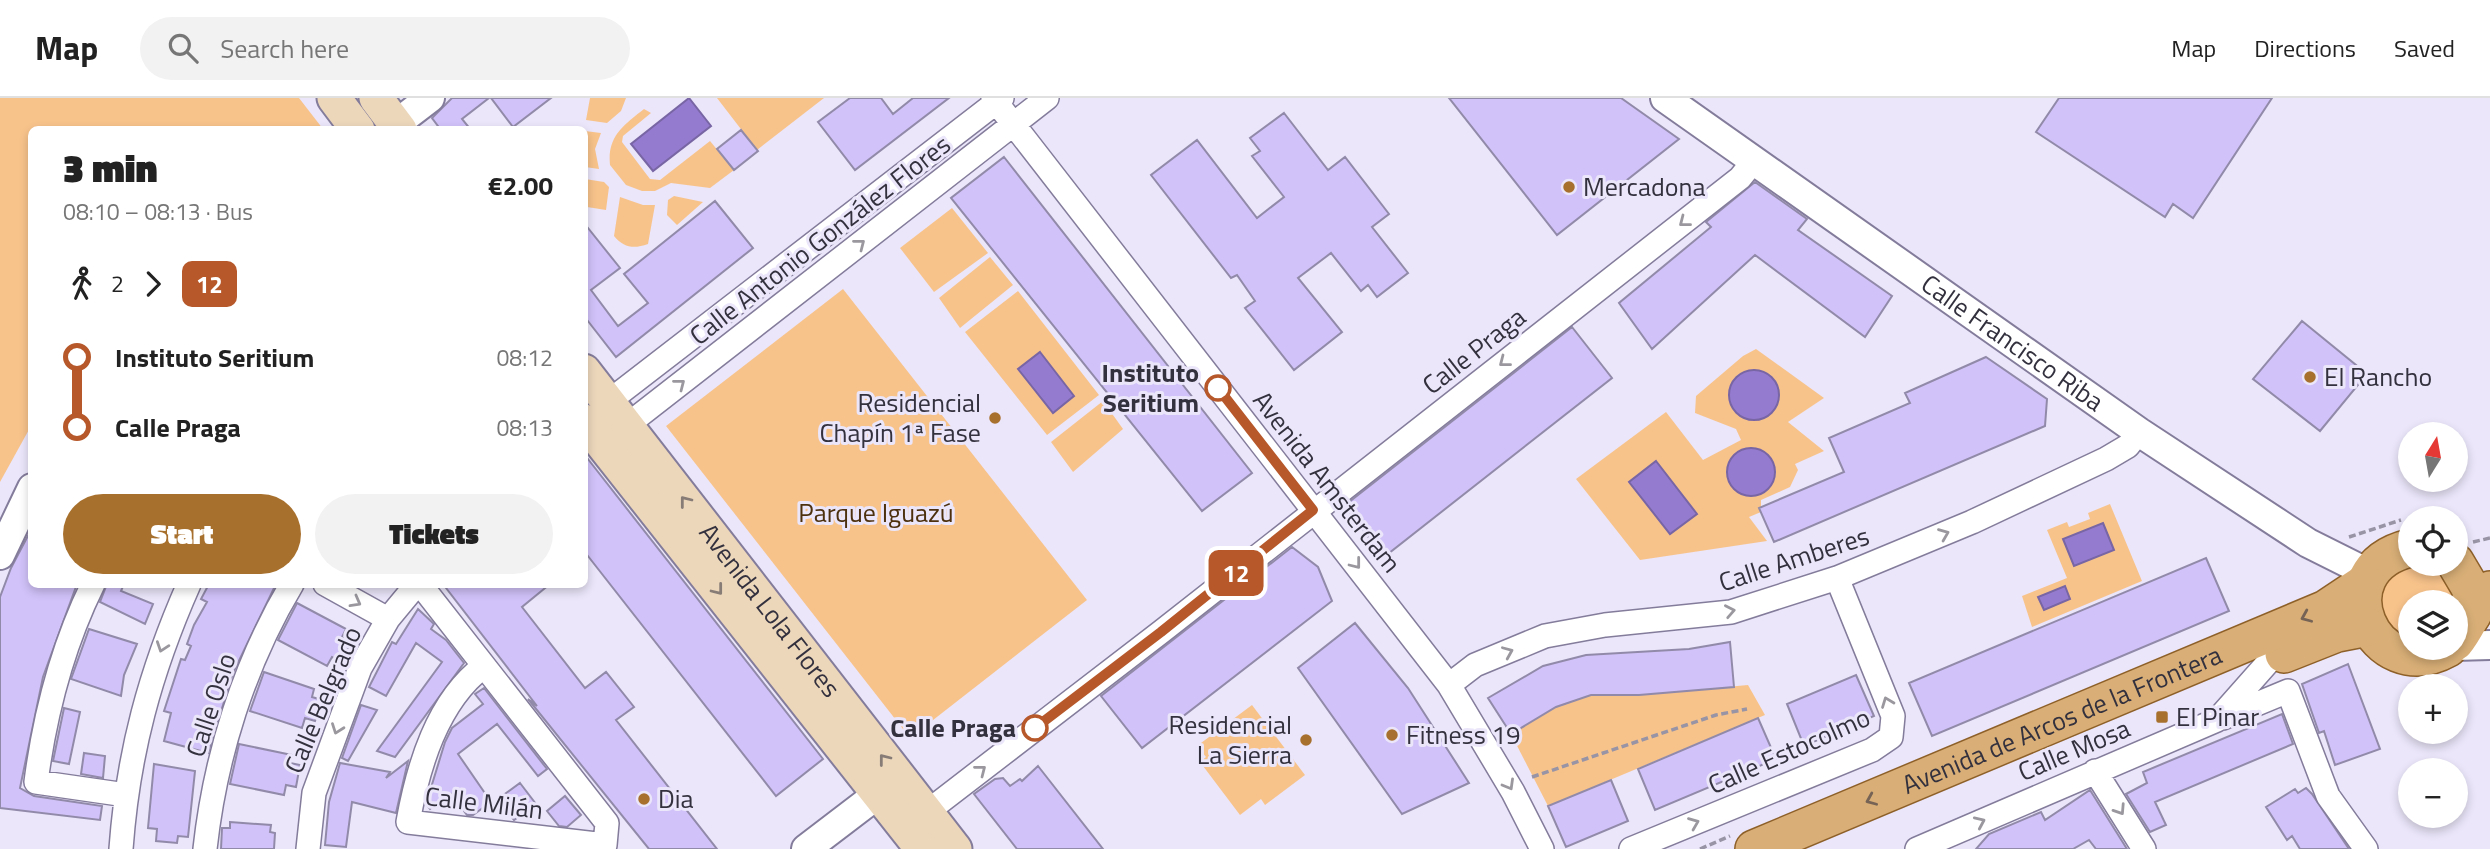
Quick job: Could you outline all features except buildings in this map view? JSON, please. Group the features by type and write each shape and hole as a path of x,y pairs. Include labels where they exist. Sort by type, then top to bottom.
{"main road":[{"path":"334,98 355,126"},
{"name":"Avenida Lola Flores","path":"588,384 600,425 922,849"},
{"name":"Avenida Lola Flores","path":"600,425 927,812 955,849"},
{"name":"Avenida de Arcos de la Frontera","path":"1754,849 2326,609 2368,578 2385,557 2398,552"},
{"path":"2468,560 2490,560"},
{"path":"2465,576 2471,589 2468,616"},
{"path":"2368,578 2362,609 2368,627 2391,650 2398,652"},
{"name":"Avenida de Arcos de la Frontera","path":"1818,849 2326,637 2368,627"}],"street":[{"path":"389,111 430,98"},
{"name":"Calle Antonio González Flores","path":"600,425 1047,98"},
{"name":"Calle Francisco Riba","path":"1665,98 1957,301 2139,432 2308,543 2368,578"},
{"name":"Calle Antonio González Flores","path":"600,425 997,100"},
{"name":"Avenida Amsterdam","path":"997,100 1013,125 1449,685 1513,792 1542,849"},
{"name":"Calle Praga","path":"927,812 1740,178 1754,162"},
{"name":"Calle Amberes","path":"1449,685 1475,665 1545,636 1605,625 1731,612 1837,578 1972,522 2106,459 2128,446 2139,432"},
{"path":"0,555 28,496"},
{"name":"Calle Estocolmo","path":"1631,849 1872,750 1891,737 1893,716 1837,578"},
{"path":"91,588 61,663 43,727 36,782 126,795"},
{"path":"121,849 126,795 146,696 166,636 188,588"},
{"name":"Calle Oslo","path":"205,849 209,812 228,733 257,652 290,588"},
{"path":"332,588 388,619"},
{"name":"Calle Belgrado","path":"308,849 314,793 360,668 388,619 415,588"},
{"name":"Calle Milán","path":"421,588 484,666 607,823 605,847 408,822 414,785 430,743 452,700 467,678 484,666"},
{"name":"Calle Mosa","path":"1917,849 2217,720 2272,659"},
{"path":"2217,720 2288,691 2328,796 2366,849"},
{"path":"2095,771 2144,849"},
{"path":"806,849 878,794"}],"path":[{"path":"1532,777 1716,715 1747,709"}],"green space":[{"path":"0,98 299,98 321,126 28,126 28,431 0,482"},
{"path":"590,98 626,98 621,111 607,123 586,120"},
{"path":"717,98 824,98 757,150"},
{"path":"644,109 651,113 623,136 622,142 650,179 660,180 710,141 734,170 710,188 671,183 655,191 642,191 626,185 610,165 611,146 618,132"},
{"path":"588,131 601,133 595,149 599,169 588,167"},
{"path":"588,179 604,182 609,187 606,210 588,207"},
{"path":"674,196 703,202 677,225 667,215 668,200"},
{"path":"620,197 643,205 655,205 648,244 630,246 614,236"},
{"path":"952,208 988,253 934,292 900,248"},
{"path":"990,257 1013,285 960,328 939,298"},
{"name":"Parque Iguazú","path":"843,289 1087,600 910,738 666,426"},
{"path":"1018,291 1099,395 1047,435 965,332"},
{"path":"1756,349 1824,398 1788,422 1824,451 1795,464 1798,470 1790,487 1761,500 1761,512 1749,517 1767,541 1640,560 1576,479 1666,412 1703,460 1741,440 1736,429 1695,413 1696,396 1743,356","holes":["1732,382 1750,420 1739,414 1732,405 1729,394","1749,448 1764,456 1774,466 1774,478 1763,492 1741,493 1730,482 1730,460"]},
{"path":"1103,401 1123,429 1073,472 1051,442"},
{"path":"2110,504 2142,581 2032,627 2022,596 2067,578 2047,530 2067,522 2069,527 2090,519 2088,513"},
{"path":"2398,573 2398,576 2443,576 2451,590 2398,590 2398,635 2380,619 2378,587"},
{"path":"1748,685 1765,715 1548,806 1511,734 1556,707 1591,695 1639,695"},
{"path":"1252,705 1305,775 1265,805 1261,799 1240,815 1200,762 1206,757 1197,746"}],"shaded area":[{"path":"689,98 711,126 653,171 631,144"},
{"path":"1040,352 1074,396 1053,413 1018,369"},
{"path":"1754,370 1772,377 1779,395 1772,413 1754,420 1736,413 1729,395 1736,377"},
{"path":"1751,448 1768,455 1775,472 1768,489 1751,496 1734,489 1727,472 1734,455"},
{"path":"1656,461 1697,514 1670,534 1629,482"},
{"path":"2103,523 2114,550 2074,566 2063,539"},
{"path":"2065,586 2070,599 2044,610 2038,597"}],"bus line":[{"name":"12","path":"1035,728 1161,632 1313,510 1218,388"}],"place":[{"name":"Mercadona","path":"1569,187"},
{"name":"El Rancho","path":"2310,377"},
{"name":"Instituto Seritium","path":"1218,388"},
{"name":"Residencial Chapín 1ª Fase","path":"995,418"},
{"name":"El Pinar","path":"2162,717"},
{"name":"Calle Praga","path":"1035,728"},
{"name":"Fitness 19","path":"1392,735"},
{"name":"Residencial La Sierra","path":"1306,740"},
{"name":"Dia","path":"644,799"}]}
